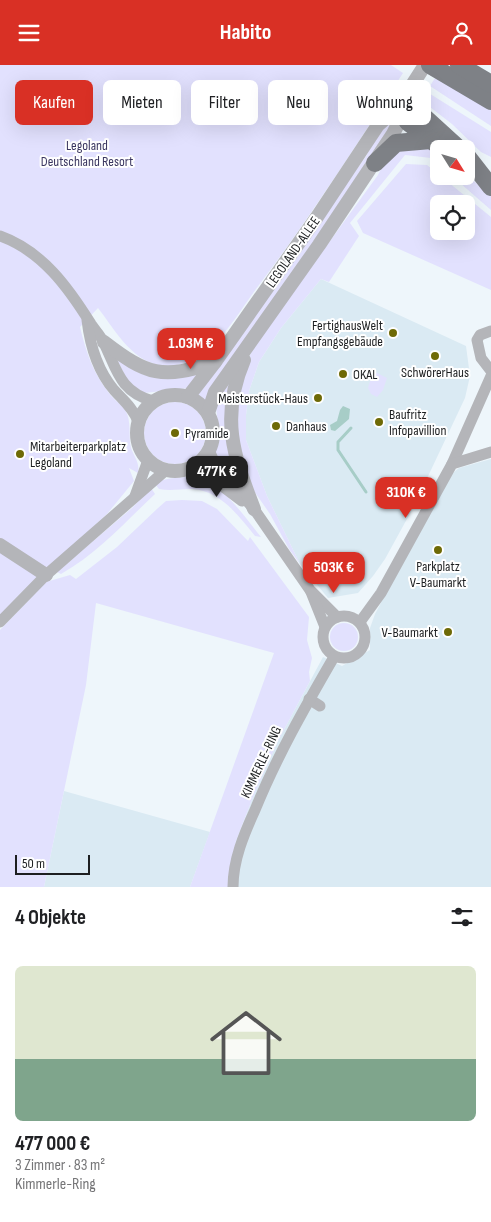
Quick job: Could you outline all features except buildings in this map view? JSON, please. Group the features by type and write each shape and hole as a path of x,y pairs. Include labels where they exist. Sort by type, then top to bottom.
{"main road":[{"path":"430,65 491,101"},
{"path":"459,65 491,84"},
{"path":"431,123 450,140"},
{"path":"412,125 432,140"},
{"path":"375,163 396,143 430,144"}],"street":[{"path":"415,80 425,65"},
{"name":"LEGOLAND-ALLEE","path":"188,397 353,166 378,125"},
{"name":"LEGOLAND-ALLEE","path":"209,450 213,432 208,413 215,392 375,163 398,125"},
{"path":"0,236 20,244 40,259 65,286 104,342 110,360 121,380 137,394 153,401"},
{"path":"86,316 90,341 99,368 113,389 134,411 138,421"},
{"path":"491,331 480,335 477,340 481,358 491,371"},
{"path":"254,509 235,459 231,430 232,402 237,375 256,332"},
{"path":"104,342 137,366 160,373 198,368 214,362"},
{"path":"360,622 381,593 452,464 491,376"},
{"path":"208,413 200,404 188,397 177,394 165,396 153,401 144,409 138,421 136,433 138,446 148,460 154,466 166,470 179,471 193,467 202,460 209,450"},
{"path":"209,450 216,466 254,509 310,590 337,617"},
{"path":"452,464 491,452"},
{"path":"133,500 148,460"},
{"path":"193,467 209,476 254,509"},
{"path":"0,621 46,575 166,470"},
{"path":"0,545 46,575"},
{"path":"310,590 325,627 323,640 325,647 334,657 352,657 363,649 366,635 360,622 349,616 337,617 325,627"},
{"name":"KIMMERLE-RING","path":"233,887 234,871 242,839 277,758 334,657"},
{"path":"309,699 320,707"}],"shaded area":[{"path":"321,279 466,346 470,376 465,398 413,508 385,559 358,593 328,598 300,564 267,496 246,440 246,415 249,391 259,362 281,328"},
{"path":"343,406 350,409 349,419 335,431 331,430 330,425 337,421"},
{"path":"491,459 491,887 229,887 236,841 253,797 278,741 323,657 342,666 370,650 370,628 375,614 448,477 459,468"},
{"path":"64,791 210,832 190,887 44,887"}],"green space":[{"name":"Legoland Deutschland Resort","path":"0,65 391,65 403,73 398,80 338,80 338,125 369,125 295,236 224,333 203,354 191,361 172,366 156,364 145,360 127,346 98,308 80,327 94,370 103,385 127,414 131,448 137,463 138,473 129,468 134,481 107,514 20,594 0,615"},
{"path":"435,78 491,110 491,126 431,87"},
{"path":"431,94 491,132 491,157 475,146 475,140 469,140 431,108"},
{"path":"383,125 392,125 207,402 198,395 366,156"},
{"path":"416,145 430,149 430,158 405,155 350,223 359,236 329,282 321,279 281,328 259,362 249,391 246,415 246,440 267,496 300,564 254,491 236,443 239,380 255,344 385,163 397,152"},
{"path":"406,164 427,165 430,167 430,185 452,185 464,195 430,195 430,240 475,240 475,204 491,217 491,290 363,233 357,221"},
{"path":"475,182 491,196 491,210 475,195 462,185 475,185"},
{"path":"115,355 135,371 152,376 161,377 196,373 199,375 189,388 144,393 128,382"},
{"path":"373,371 387,378 383,390 377,397 371,394 368,388"},
{"path":"229,374 238,479 236,480 231,479 215,455 219,431 216,408"},
{"path":"169,402 181,402 197,411 204,421 206,433 204,445 197,455 181,464 169,464 158,459 149,450 144,439 144,427 149,416 158,407"},
{"path":"197,475 224,493 261,537 255,536 228,505 211,494 191,489 159,489 155,484 159,481"},
{"path":"151,488 155,494 110,537 74,566 61,574 57,572 132,508"},
{"path":"166,501 202,501 217,509 248,541 250,537 309,617 307,640 312,658 309,672 310,681 278,741 253,797 236,841 229,887 190,887 274,653 96,603 86,685 44,887 0,887 0,630 46,582 70,575 76,579 117,547"},
{"path":"344,623 354,627 358,637 354,647 344,651 334,647 330,637 334,627"}],"waterway":[{"path":"351,428 338,442 338,450 366,492"}],"place":[{"name":"FertighausWelt Empfangsgebäude","path":"393,333"},
{"name":"SchwörerHaus","path":"435,356"},
{"name":"OKAL","path":"343,374"},
{"name":"Meisterstück-Haus","path":"318,398"},
{"name":"Baufritz Infopavillion","path":"379,422"},
{"name":"Danhaus","path":"276,426"},
{"name":"Pyramide","path":"175,433"},
{"name":"Mitarbeiterparkplatz Legoland","path":"20,454"},
{"name":"Parkplatz V-Baumarkt","path":"438,550"},
{"name":"V-Baumarkt","path":"448,632"}]}
